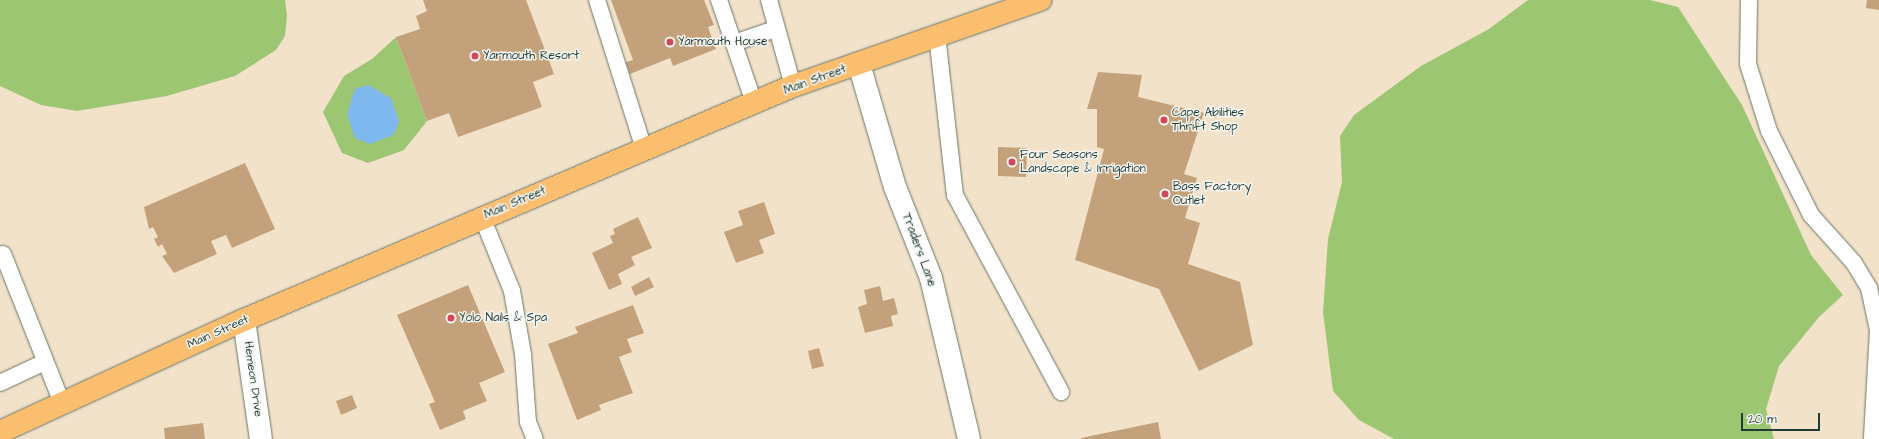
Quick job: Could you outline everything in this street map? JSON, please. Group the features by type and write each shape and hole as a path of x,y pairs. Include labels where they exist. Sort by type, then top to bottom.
{"main road":[{"name":"Main Street","path":"0,432 244,320 482,217 793,86 1040,0"}],"street":[{"name":"Traders Lane","path":"859,64 896,187 931,278 969,439"},
{"name":"Hemeon Drive","path":"244,320 261,439"}],"lane":[{"path":"597,0 644,149"},
{"path":"719,0 754,103"},
{"path":"769,0 775,29 793,86"},
{"path":"1749,0 1748,64 1769,131 1811,216 1854,263 1869,288 1878,330 1872,439"},
{"path":"734,43 775,29"},
{"path":"937,35 955,195 1061,392"},
{"path":"482,217 512,292 523,354 528,422 535,439"},
{"path":"3,254 62,403"},
{"path":"0,383 45,362"}],"green space":[{"path":"0,0 285,0 287,16 285,36 276,50 235,76 167,96 77,111 41,105 0,86"},
{"path":"1528,0 1650,0 1678,7 1742,105 1811,255 1843,295 1819,317 1779,366 1766,409 1774,439 1394,439 1359,420 1333,391 1323,312 1328,239 1342,182 1340,136 1354,115 1421,66 1489,29"},
{"path":"396,37 427,121 404,150 368,163 342,153 323,112 344,76 372,59"}],"water":[{"path":"368,85 391,98 399,122 393,135 370,144 355,138 347,114 355,89"}],"building":[{"name":"Yarmouth Resort","path":"423,0 526,0 554,74 533,82 542,107 458,137 449,113 427,121 396,37 420,29 416,16 427,11"},
{"name":"Yarmouth House","path":"611,0 704,0 714,25 708,27 716,49 673,66 670,58 630,74 626,62 633,60"},
{"path":"1867,0 1879,0 1879,10 1866,8"},
{"path":"1098,72 1142,75 1138,97 1204,113 1184,174 1197,178 1185,218 1200,223 1188,264 1240,282 1253,345 1199,371 1159,289 1075,260 1104,149 1097,147 1097,109 1087,109"},
{"name":"Four Seasons Landscape & Irrigation","path":"998,147 1027,148 1026,177 998,176"},
{"path":"245,163 275,229 232,248 226,235 211,241 217,254 174,273 162,256 167,254 162,244 158,247 154,239 158,237 153,227 149,229 144,207"},
{"path":"764,202 775,234 759,240 764,253 736,263 724,232 743,225 738,211"},
{"path":"638,217 652,248 631,257 635,265 618,274 622,284 609,290 592,253 613,243 610,236 615,234 613,229"},
{"path":"649,277 654,287 635,296 631,287"},
{"path":"468,285 505,372 479,383 487,401 463,411 466,419 440,430 429,404 435,402 397,315"},
{"path":"880,286 883,301 894,298 898,314 891,316 893,326 865,333 858,307 867,304 864,290"},
{"path":"633,305 644,333 627,339 632,352 619,357 633,393 599,405 601,410 577,420 548,344 578,333 575,327"},
{"path":"819,348 824,366 812,369 808,351"},
{"path":"352,395 357,408 341,415 336,401"},
{"path":"1158,422 1161,439 1081,439 1081,438"},
{"path":"203,423 205,439 165,439 164,428"}],"place":[{"name":"Yarmouth House","path":"670,42"},
{"name":"Yarmouth Resort","path":"475,56"},
{"name":"Cape Abilities Thrift Shop","path":"1164,120"},
{"name":"Four Seasons Landscape & Irrigation","path":"1012,162"},
{"name":"Bass Factory Outlet","path":"1165,194"},
{"name":"Yolo Nails & Spa","path":"451,318"}]}
